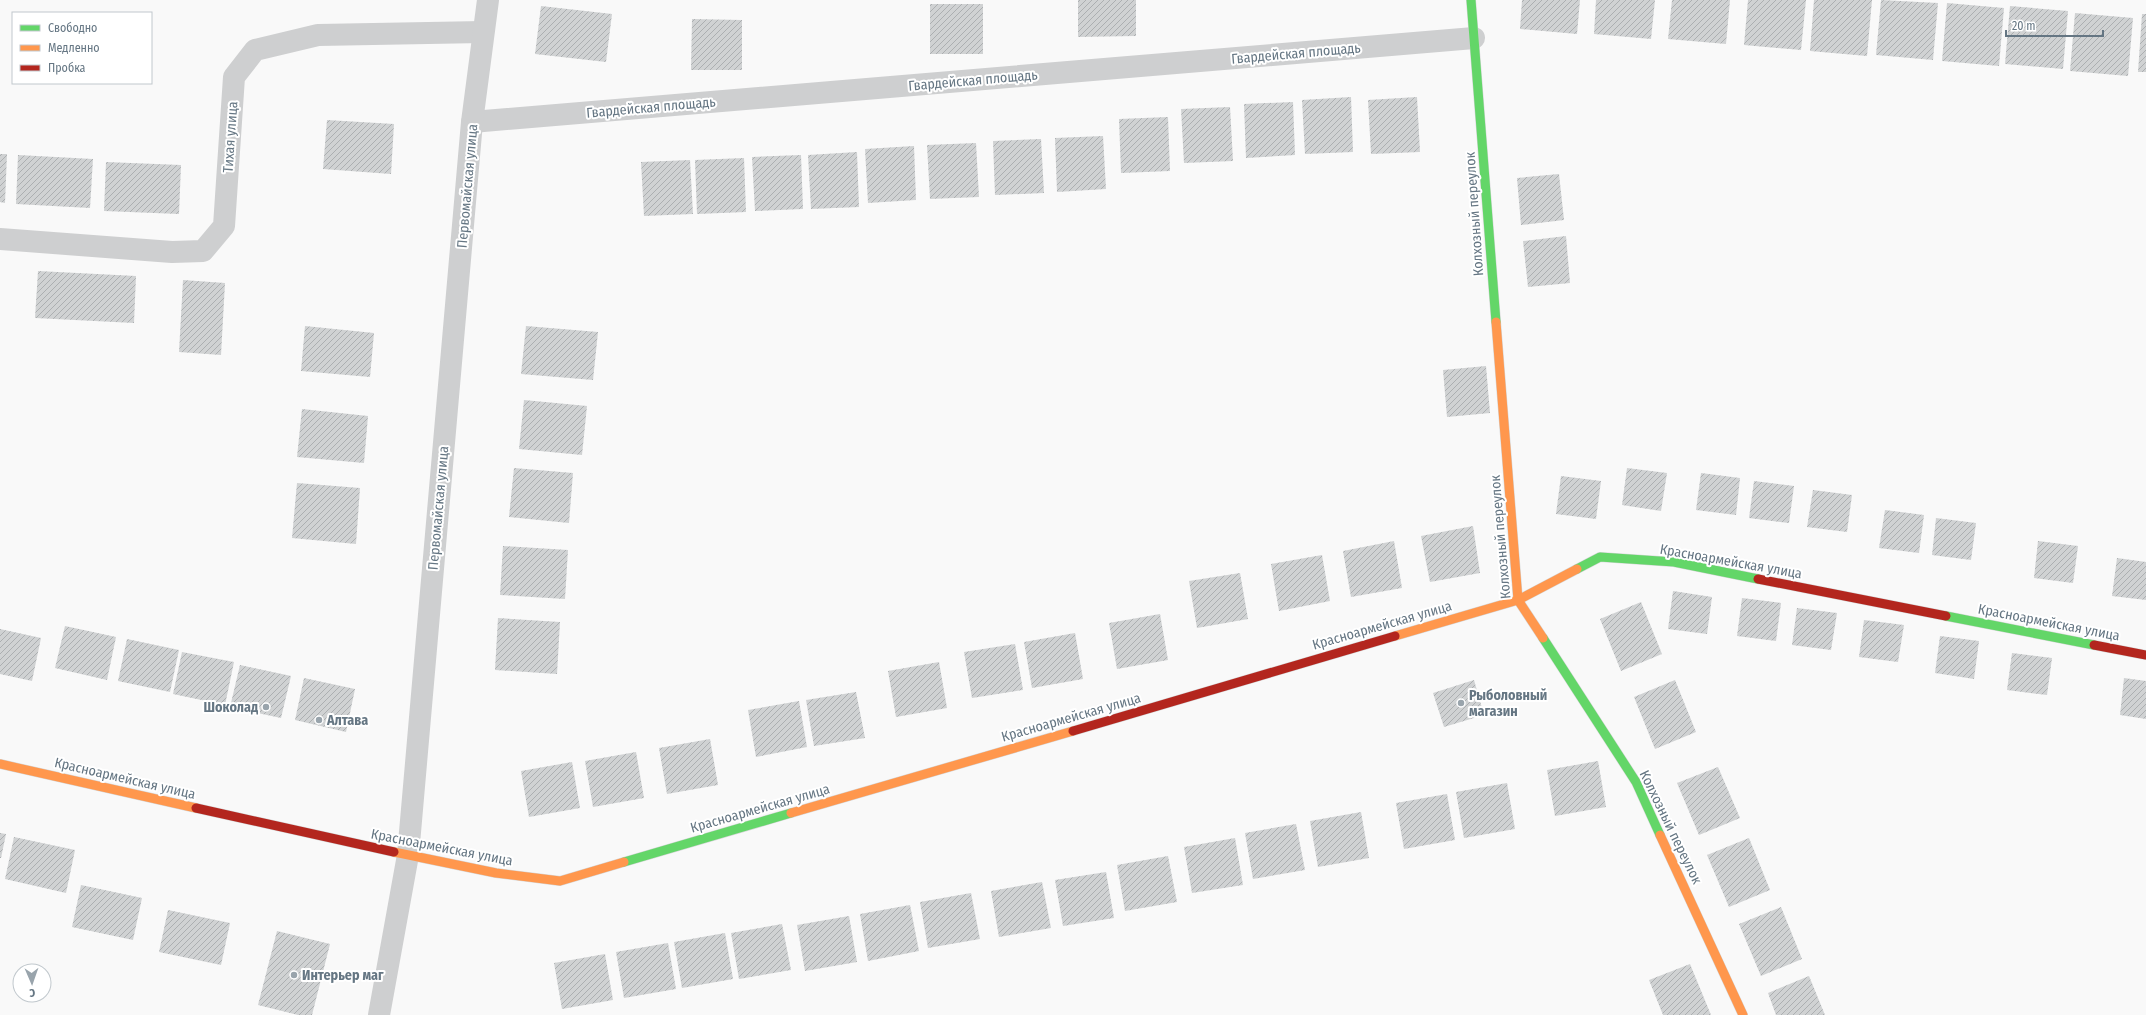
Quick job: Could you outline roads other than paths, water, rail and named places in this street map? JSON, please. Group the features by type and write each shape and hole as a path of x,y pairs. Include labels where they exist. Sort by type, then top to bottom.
{"street":[{"name":"Первомайская улица","path":"379,1015 408,856 472,122 488,0"},
{"name":"Колхозный переулок","path":"1471,0 1518,600 1636,782 1743,1015"},
{"name":"Тихая улица","path":"0,239 172,252 203,251 224,226 234,77 255,50 318,35 483,32"},
{"name":"Гвардейская площадь","path":"472,122 1474,38"},
{"name":"Красноармейская улица","path":"0,764 408,856 496,873 560,881 1518,600 1600,557 1674,562 2146,655"}],"place":[{"name":"Рыболовный магазин","path":"1461,703"},
{"name":"Шоколад","path":"266,707"},
{"name":"Алтава","path":"319,720"},
{"name":"Интерьер маг","path":"294,975"}]}
